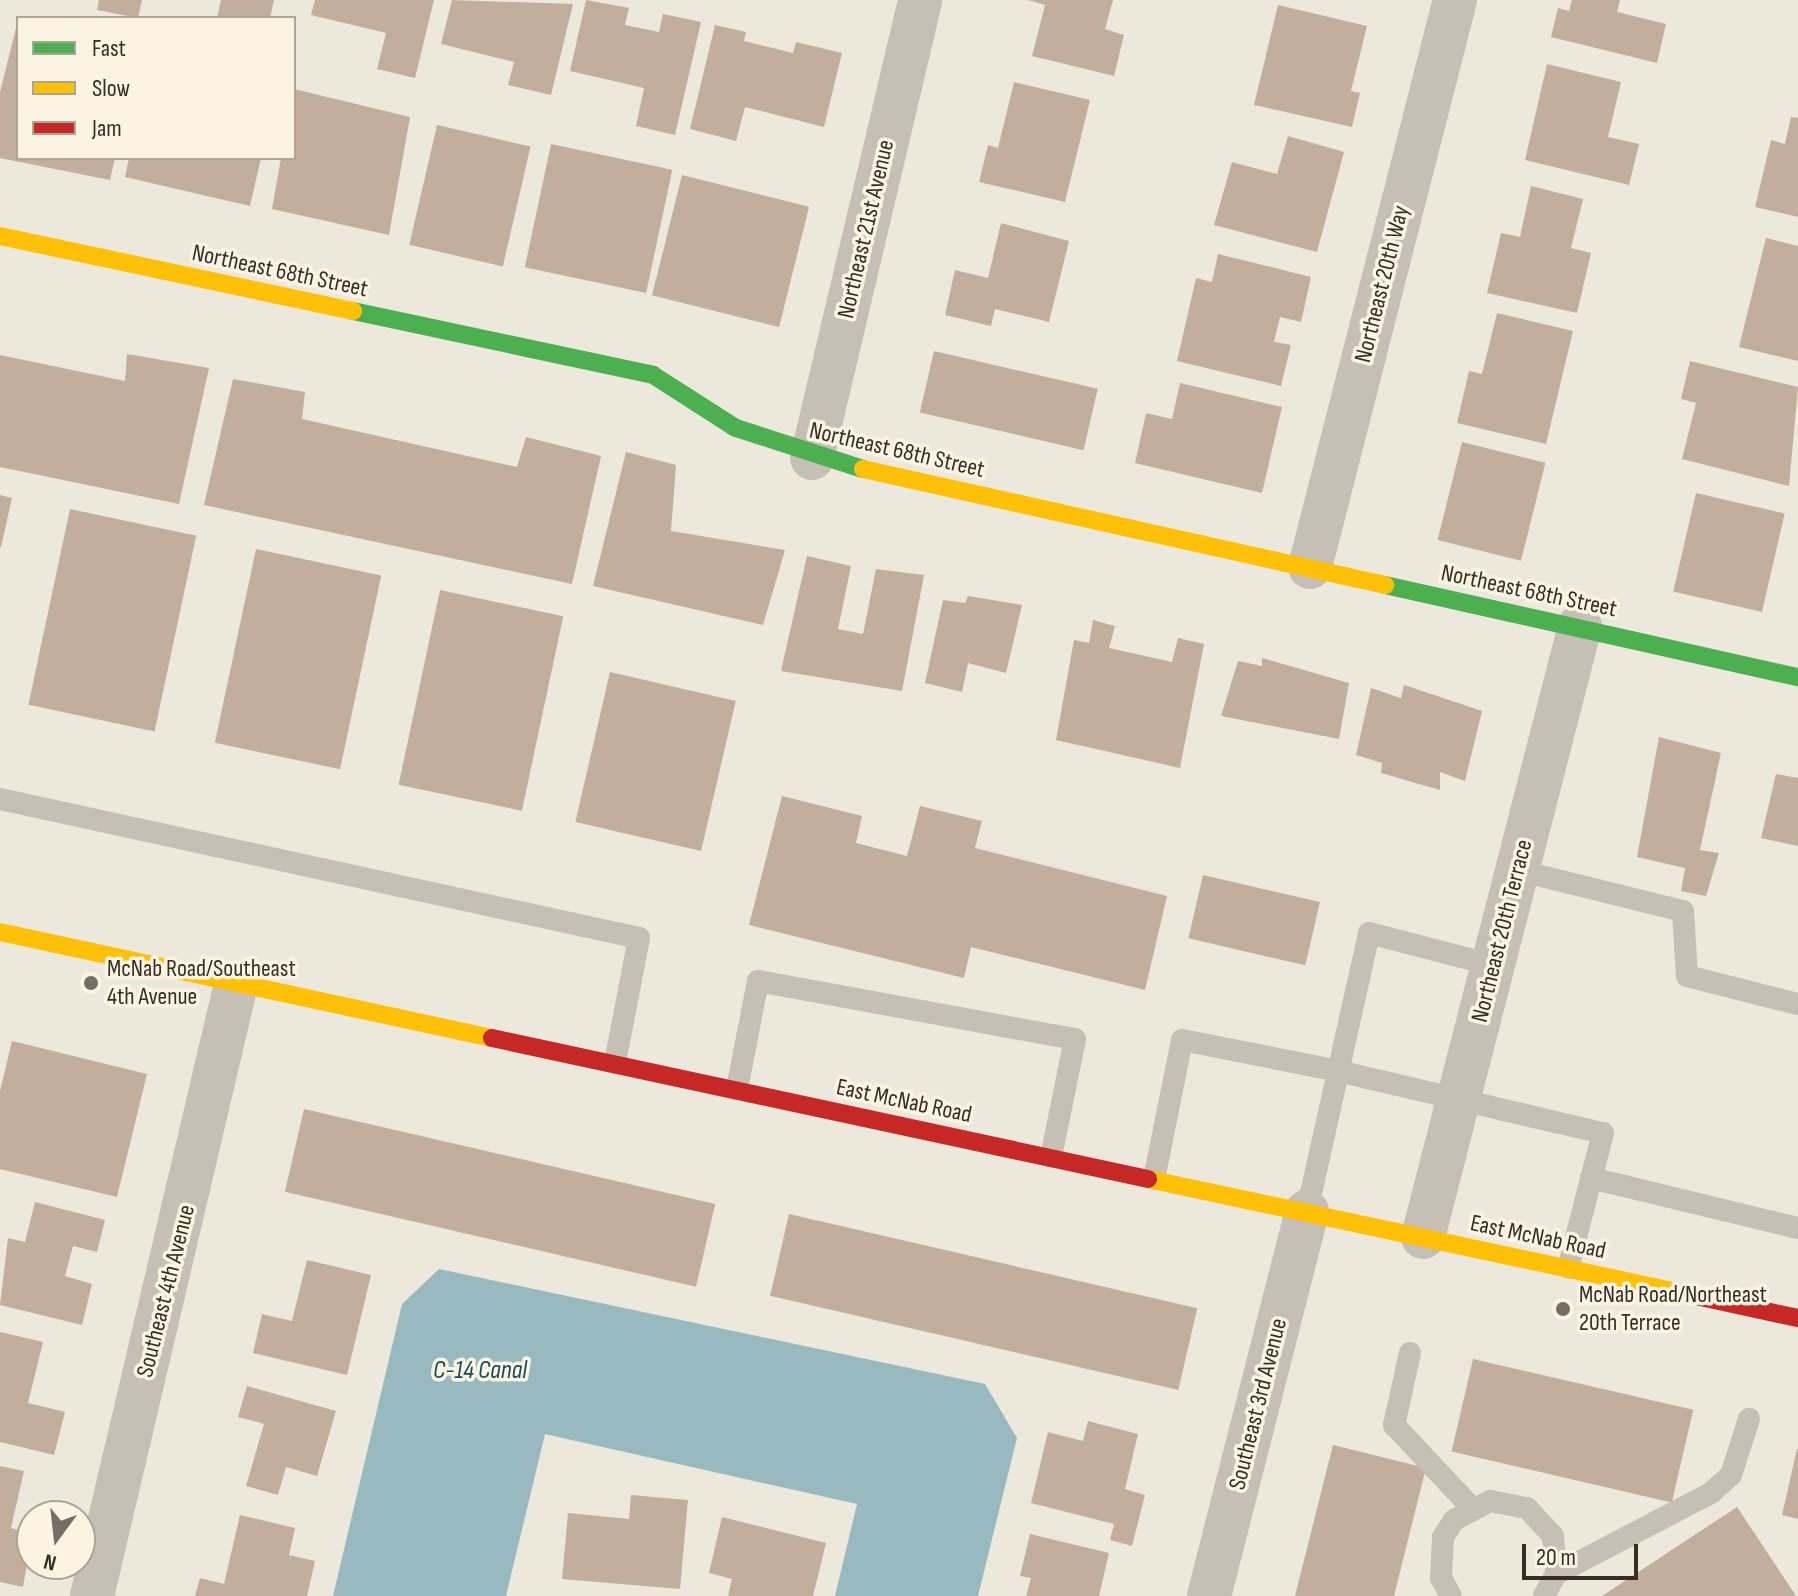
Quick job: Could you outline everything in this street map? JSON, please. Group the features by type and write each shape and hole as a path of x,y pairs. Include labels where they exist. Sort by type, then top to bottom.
{"street":[{"name":"Northeast 21st Avenue","path":"812,458 920,0"},
{"name":"Northeast 20th Way","path":"1310,567 1455,0"},
{"name":"Northeast 68th Street","path":"0,236 653,375 736,428 812,458 1580,626 1798,677"},
{"name":"Northeast 20th Terrace","path":"1423,1237 1580,626"},
{"name":"East McNab Road","path":"0,932 1798,1318"},
{"name":"Southeast 4th Avenue","path":"92,1596 236,984"},
{"name":"Southeast 3rd Avenue","path":"1209,1596 1307,1211"}],"lane":[{"path":"1,804 639,938 615,1063"},
{"path":"1517,870 1683,911 1687,976 1798,1004"},
{"path":"1307,1211 1369,933 1493,965"},
{"path":"737,1089 758,981 1075,1039 1051,1157"},
{"path":"1154,1179 1182,1040 1338,1071 1603,1133 1568,1268"},
{"path":"1591,1178 1798,1228"},
{"path":"1410,1353 1394,1425 1471,1507"},
{"path":"1556,1574 1711,1493 1731,1475 1749,1419"},
{"path":"1451,1596 1441,1578 1443,1537 1471,1507 1490,1501 1527,1508 1553,1536 1556,1574 1544,1596"}],"water":[{"name":"C-14 Canal","path":"439,1269 985,1384 1017,1438 978,1596 835,1596 857,1504 545,1434 506,1596 333,1596 402,1304"}],"building":[{"path":"99,0 142,0 138,16 97,10"},
{"path":"221,0 274,0 270,16 217,16"},
{"path":"315,0 434,0 415,78 377,69 386,33 311,15"},
{"path":"452,0 573,4 551,95 508,85 514,62 441,44"},
{"path":"586,0 629,8 625,25 659,32 663,14 701,22 675,135 636,126 644,88 570,71"},
{"path":"1028,0 1113,0 1105,29 1124,35 1114,76 1032,56 1045,5"},
{"path":"1572,0 1620,0 1617,12 1666,24 1657,63 1551,37 1558,8 1569,11"},
{"path":"1278,5 1367,26 1351,91 1360,93 1352,127 1254,105"},
{"path":"715,25 746,32 744,41 793,53 796,42 842,53 824,127 745,107 736,141 690,129"},
{"path":"16,28 16,160 115,160 110,180 0,158 0,92"},
{"path":"1547,64 1621,82 1608,137 1639,144 1629,185 1525,160"},
{"path":"1014,82 1090,100 1065,202 979,182 988,145 998,148"},
{"path":"296,89 410,117 389,235 272,209 281,160 296,160"},
{"path":"1791,117 1798,118 1798,217 1755,207 1771,140 1785,144"},
{"path":"437,125 531,147 503,266 409,245"},
{"path":"1288,136 1344,152 1317,252 1214,225 1232,162 1277,174"},
{"path":"551,144 672,170 646,293 525,267"},
{"path":"129,160 261,160 250,206 125,177"},
{"path":"682,175 809,207 779,327 652,295"},
{"path":"1531,186 1583,199 1571,248 1591,253 1577,313 1487,293 1501,233 1520,237"},
{"path":"1001,223 1069,241 1049,322 995,309 991,326 945,315 955,270 988,278"},
{"path":"1766,238 1798,246 1798,361 1739,347"},
{"path":"1218,254 1311,277 1301,322 1280,317 1274,342 1291,345 1281,386 1177,361 1196,278 1212,282"},
{"path":"1497,313 1573,331 1546,444 1457,423 1469,371 1482,374"},
{"path":"934,351 1098,389 1084,450 920,412"},
{"path":"127,354 209,368 179,504 0,467 0,355 125,381"},
{"path":"1690,361 1798,387 1789,486 1682,459 1696,403 1681,399"},
{"path":"233,379 305,392 302,419 517,467 526,437 601,456 572,584 204,505"},
{"path":"1180,383 1282,407 1262,493 1135,463 1146,413 1172,419"},
{"path":"1462,442 1545,463 1521,561 1438,540"},
{"path":"626,452 676,465 671,531 785,550 763,625 593,586"},
{"path":"1696,493 1785,513 1762,612 1673,591"},
{"path":"0,495 12,498 1,547 0,547"},
{"path":"70,509 196,536 155,731 28,705"},
{"path":"256,549 381,576 340,769 215,743"},
{"path":"807,556 851,566 838,629 863,634 876,569 924,575 902,691 781,671"},
{"path":"440,590 563,616 522,811 399,785"},
{"path":"968,596 1022,605 1006,673 968,663 962,692 925,683 943,600 965,603"},
{"path":"1093,620 1115,626 1109,648 1172,662 1178,638 1204,644 1180,768 1056,740 1074,640 1089,643"},
{"path":"1262,658 1349,683 1339,739 1221,716 1238,661 1262,666"},
{"path":"610,672 736,701 701,851 575,822"},
{"path":"1404,685 1482,711 1465,781 1440,772 1440,790 1381,773 1382,763 1356,755 1371,688 1401,698"},
{"path":"1659,737 1721,753 1700,850 1719,853 1706,896 1681,891 1685,868 1637,857"},
{"path":"1776,774 1798,778 1798,846 1761,838"},
{"path":"782,796 862,816 856,843 907,856 920,806 982,821 975,848 1167,896 1145,990 971,947 964,978 749,925"},
{"path":"1203,875 1320,902 1305,965 1188,938"},
{"path":"12,1041 147,1074 117,1197 0,1169 0,1091"},
{"path":"304,1109 715,1204 696,1287 285,1192"},
{"path":"35,1202 105,1220 97,1252 73,1246 65,1276 92,1284 82,1325 0,1305 8,1238 25,1242"},
{"path":"789,1214 1197,1308 1178,1390 770,1296"},
{"path":"307,1260 371,1275 347,1375 253,1353 262,1314 292,1321"},
{"path":"0,1332 43,1342 28,1403 65,1412 54,1455 0,1442"},
{"path":"1473,1359 1693,1410 1672,1502 1452,1452"},
{"path":"247,1386 336,1411 317,1476 286,1467 278,1495 246,1486 264,1424 238,1417"},
{"path":"1088,1421 1138,1434 1125,1489 1145,1495 1132,1546 1110,1540 1114,1524 1031,1503 1048,1432 1083,1441"},
{"path":"1333,1445 1426,1468 1394,1596 1295,1596"},
{"path":"1798,1449 1798,1519 1782,1515"},
{"path":"0,1466 24,1471 11,1528 16,1529 16,1580 24,1580 23,1587 0,1582"},
{"path":"631,1495 688,1500 680,1589 562,1579 568,1513 629,1519"},
{"path":"1737,1507 1796,1596 1602,1596"},
{"path":"240,1515 295,1528 289,1555 315,1561 307,1596 195,1596 200,1578 224,1584"},
{"path":"722,1517 826,1543 813,1596 728,1596 732,1579 709,1573"},
{"path":"1030,1534 1109,1553 1099,1596 1026,1596 1031,1578 1020,1576"}],"traffic: fast":[{"path":"353,311 653,375 736,428 863,469"},
{"path":"1385,585 1798,677"}],"traffic: slow":[{"path":"0,236 353,311"},
{"path":"863,469 1385,585"},
{"path":"0,932 492,1038"},
{"path":"1148,1179 1682,1293"}],"traffic: jam":[{"path":"492,1038 1148,1179"},
{"path":"1682,1293 1798,1318"}],"place":[{"name":"McNab Road/Southeast 4th Avenue","path":"91,983"},
{"name":"McNab Road/Northeast 20th Terrace","path":"1563,1309"}]}
